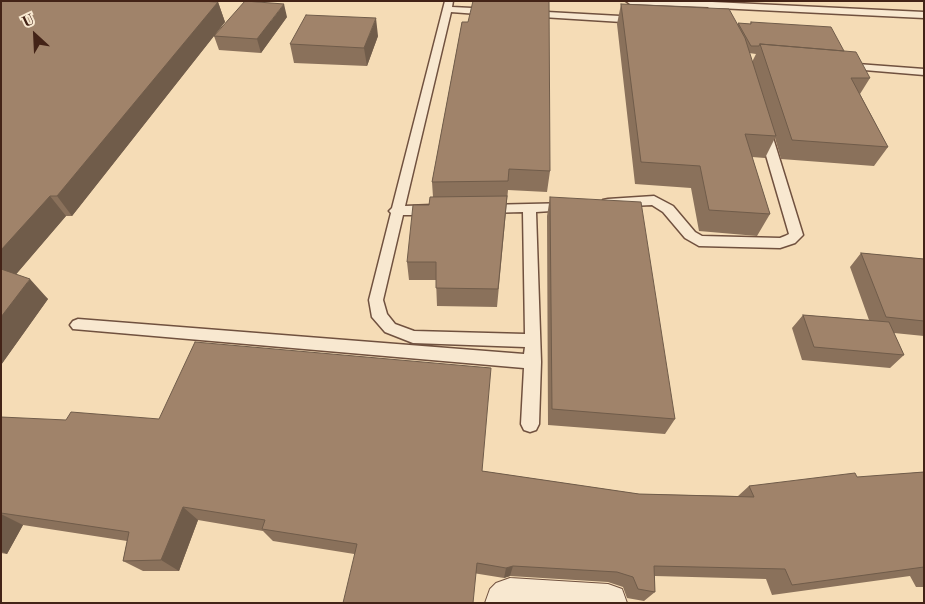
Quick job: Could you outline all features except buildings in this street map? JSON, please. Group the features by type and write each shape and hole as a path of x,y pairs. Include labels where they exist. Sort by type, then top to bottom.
{"street":[{"path":"504,603 510,597 608,603"}],"lane":[{"path":"630,1 924,15"},
{"path":"885,1 894,13"},
{"path":"497,12 448,5 396,211 376,300 380,317 390,328 413,337 533,341"},
{"path":"711,5 723,27"},
{"path":"517,13 646,20"},
{"path":"828,65 924,72"},
{"path":"596,204 654,200 668,209 690,235 700,241 780,243 790,240 796,235 760,114"},
{"path":"472,209 577,205"},
{"path":"529,208 533,341 530,424"},
{"path":"396,211 444,210"},
{"path":"78,325 533,362"}]}
